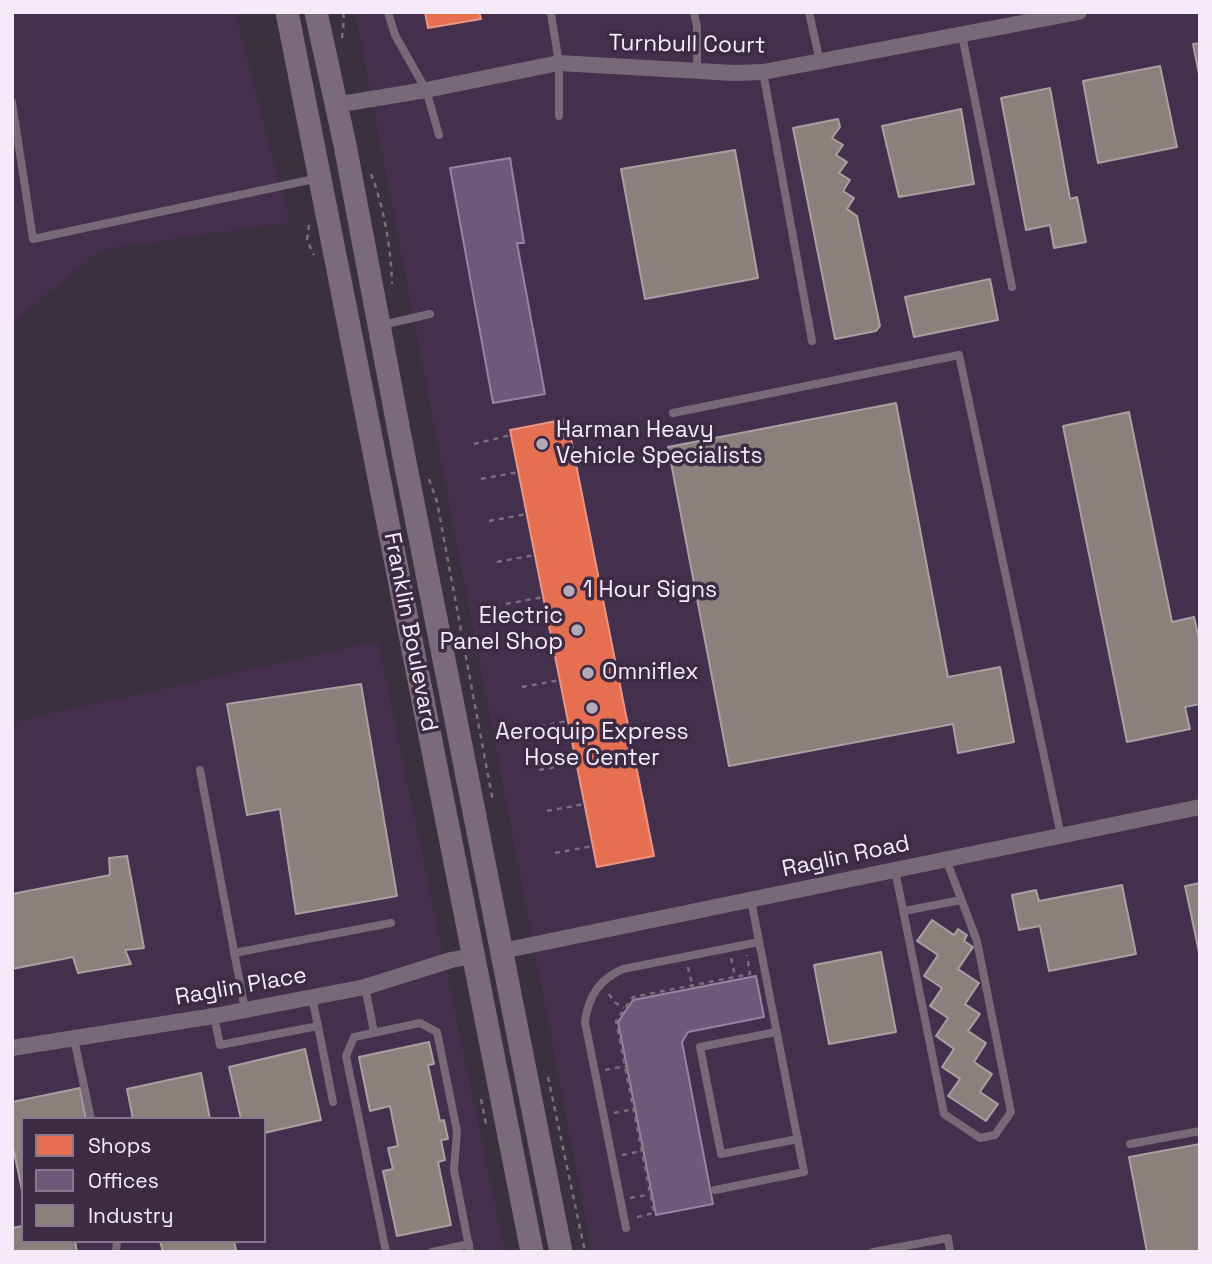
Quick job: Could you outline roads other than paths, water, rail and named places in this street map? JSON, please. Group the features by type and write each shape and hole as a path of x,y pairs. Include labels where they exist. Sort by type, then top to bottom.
{"main road":[{"name":"Franklin Boulevard","path":"287,12 532,1252"},
{"name":"Franklin Boulevard","path":"316,12 345,145 561,1252"}],"street":[{"name":"Turnbull Court","path":"335,104 426,90 559,63 734,73 763,72 1079,12"},
{"name":"Raglin Road","path":"502,951 1200,807"},
{"name":"Raglin Place","path":"12,1048 312,998 365,987 474,956"}],"lane":[{"path":"388,12 395,35 426,90 439,135"},
{"path":"694,12 697,27 697,71"},
{"path":"809,12 820,62"},
{"path":"551,14 559,63 559,116"},
{"path":"962,34 1012,287"},
{"path":"763,72 812,341"},
{"path":"12,102 33,239 320,177"},
{"path":"379,326 430,314"},
{"path":"673,413 959,355 1061,836"},
{"path":"200,770 245,1010"},
{"path":"895,870 944,1114 980,1138 995,1135 1011,1112 977,941 946,859"},
{"path":"715,1190 804,1172 751,900"},
{"path":"904,911 961,900"},
{"path":"234,953 391,923"},
{"path":"626,1228 585,1022 590,1000 600,983 623,969 759,942"},
{"path":"365,987 374,1032"},
{"path":"312,998 333,1102"},
{"path":"214,1016 220,1045 318,1026"},
{"path":"386,1252 346,1056 354,1037 420,1023 437,1032 457,1131 454,1170 469,1248 432,1252"},
{"path":"776,1032 700,1047 714,1120 721,1154 797,1139"},
{"path":"74,1039 91,1117"},
{"path":"1130,1144 1200,1131"},
{"path":"873,1252 948,1238 950,1252"}],"place":[{"name":"Harman Heavy Vehicle Specialists","path":"542,444"},
{"name":"1 Hour Signs","path":"569,591"},
{"name":"Electric Panel Shop","path":"577,630"},
{"name":"Omniflex","path":"588,673"},
{"name":"Aeroquip Express Hose Center","path":"592,708"}]}
